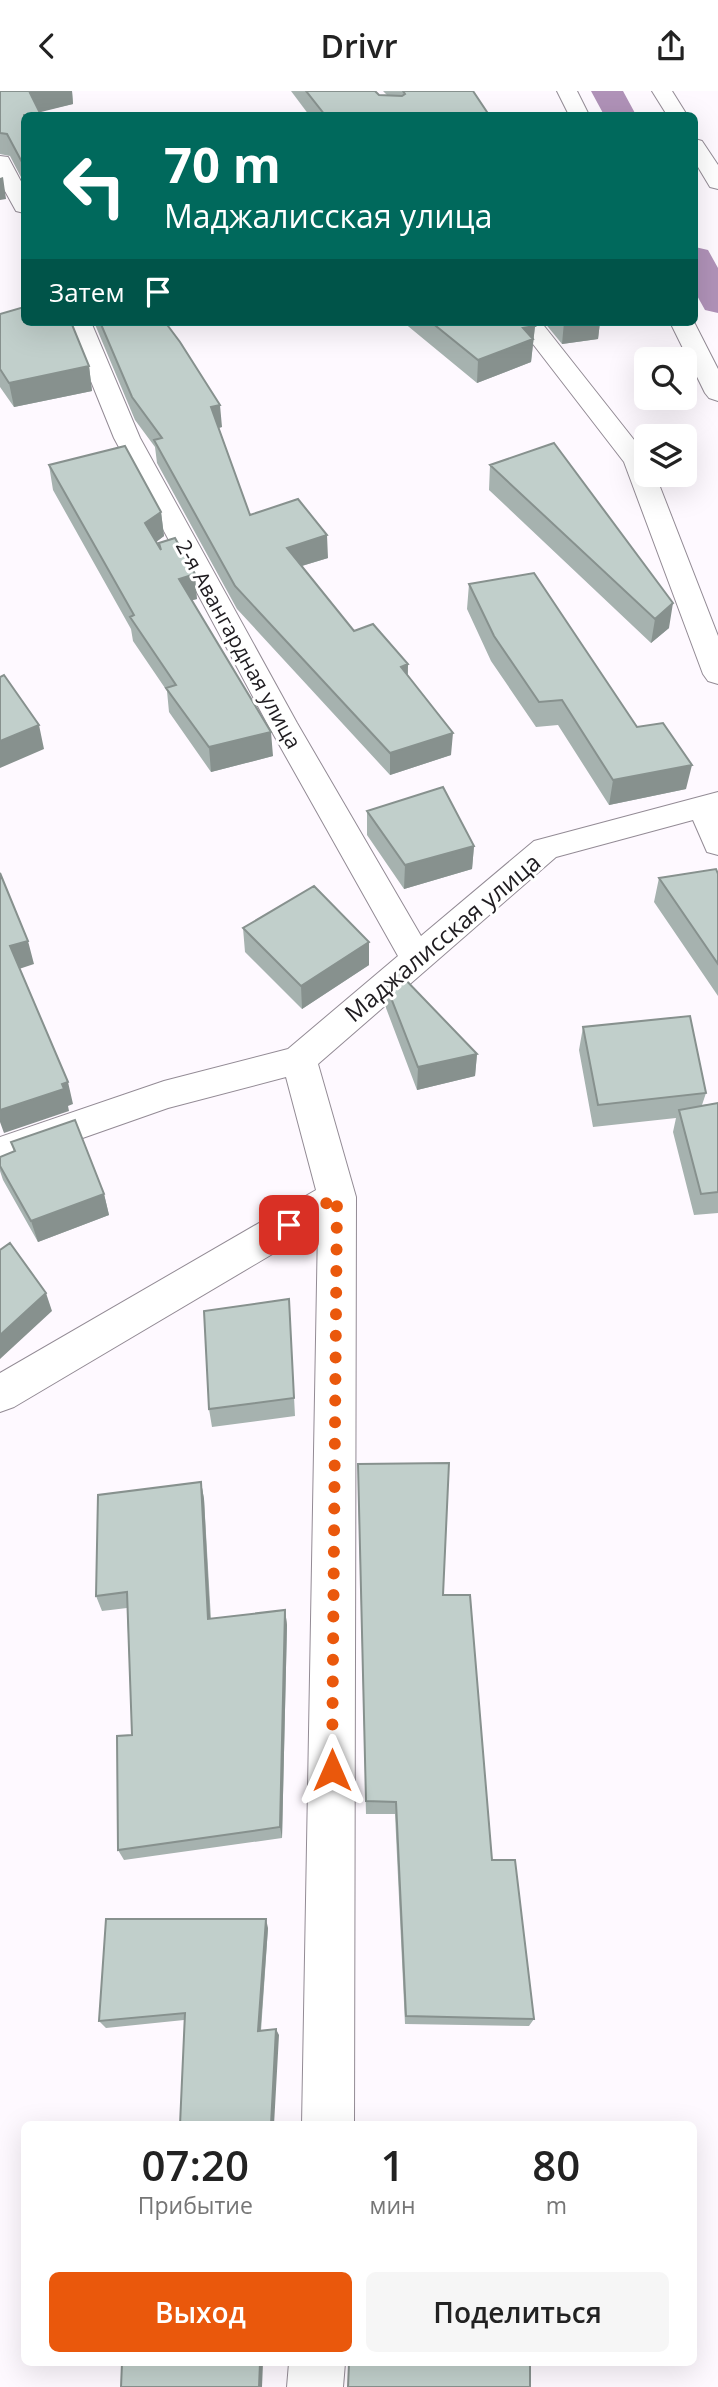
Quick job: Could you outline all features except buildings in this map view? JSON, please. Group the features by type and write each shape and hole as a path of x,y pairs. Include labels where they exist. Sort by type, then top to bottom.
{"street":[{"path":"567,91 578,112"},
{"path":"662,91 675,112"},
{"path":"698,150 718,182"},
{"path":"0,162 21,201"},
{"name":"2-я Авангардная улица","path":"81,326 127,438 282,723 416,957"},
{"path":"531,326 637,461 718,674"},
{"path":"684,326 718,393"},
{"path":"711,805 718,844"},
{"name":"Маджалисская улица","path":"299,1060 545,849 711,805"},
{"path":"0,1152 164,1095 299,1060 337,1197 328,2121"},
{"path":"0,1394 337,1197"},
{"path":"315,2387 317,2366"}],"waterway":[{"path":"607,91 618,112"},
{"path":"698,264 718,302"}],"route":[{"path":"289,1225 337,1197 332,1770"}]}
